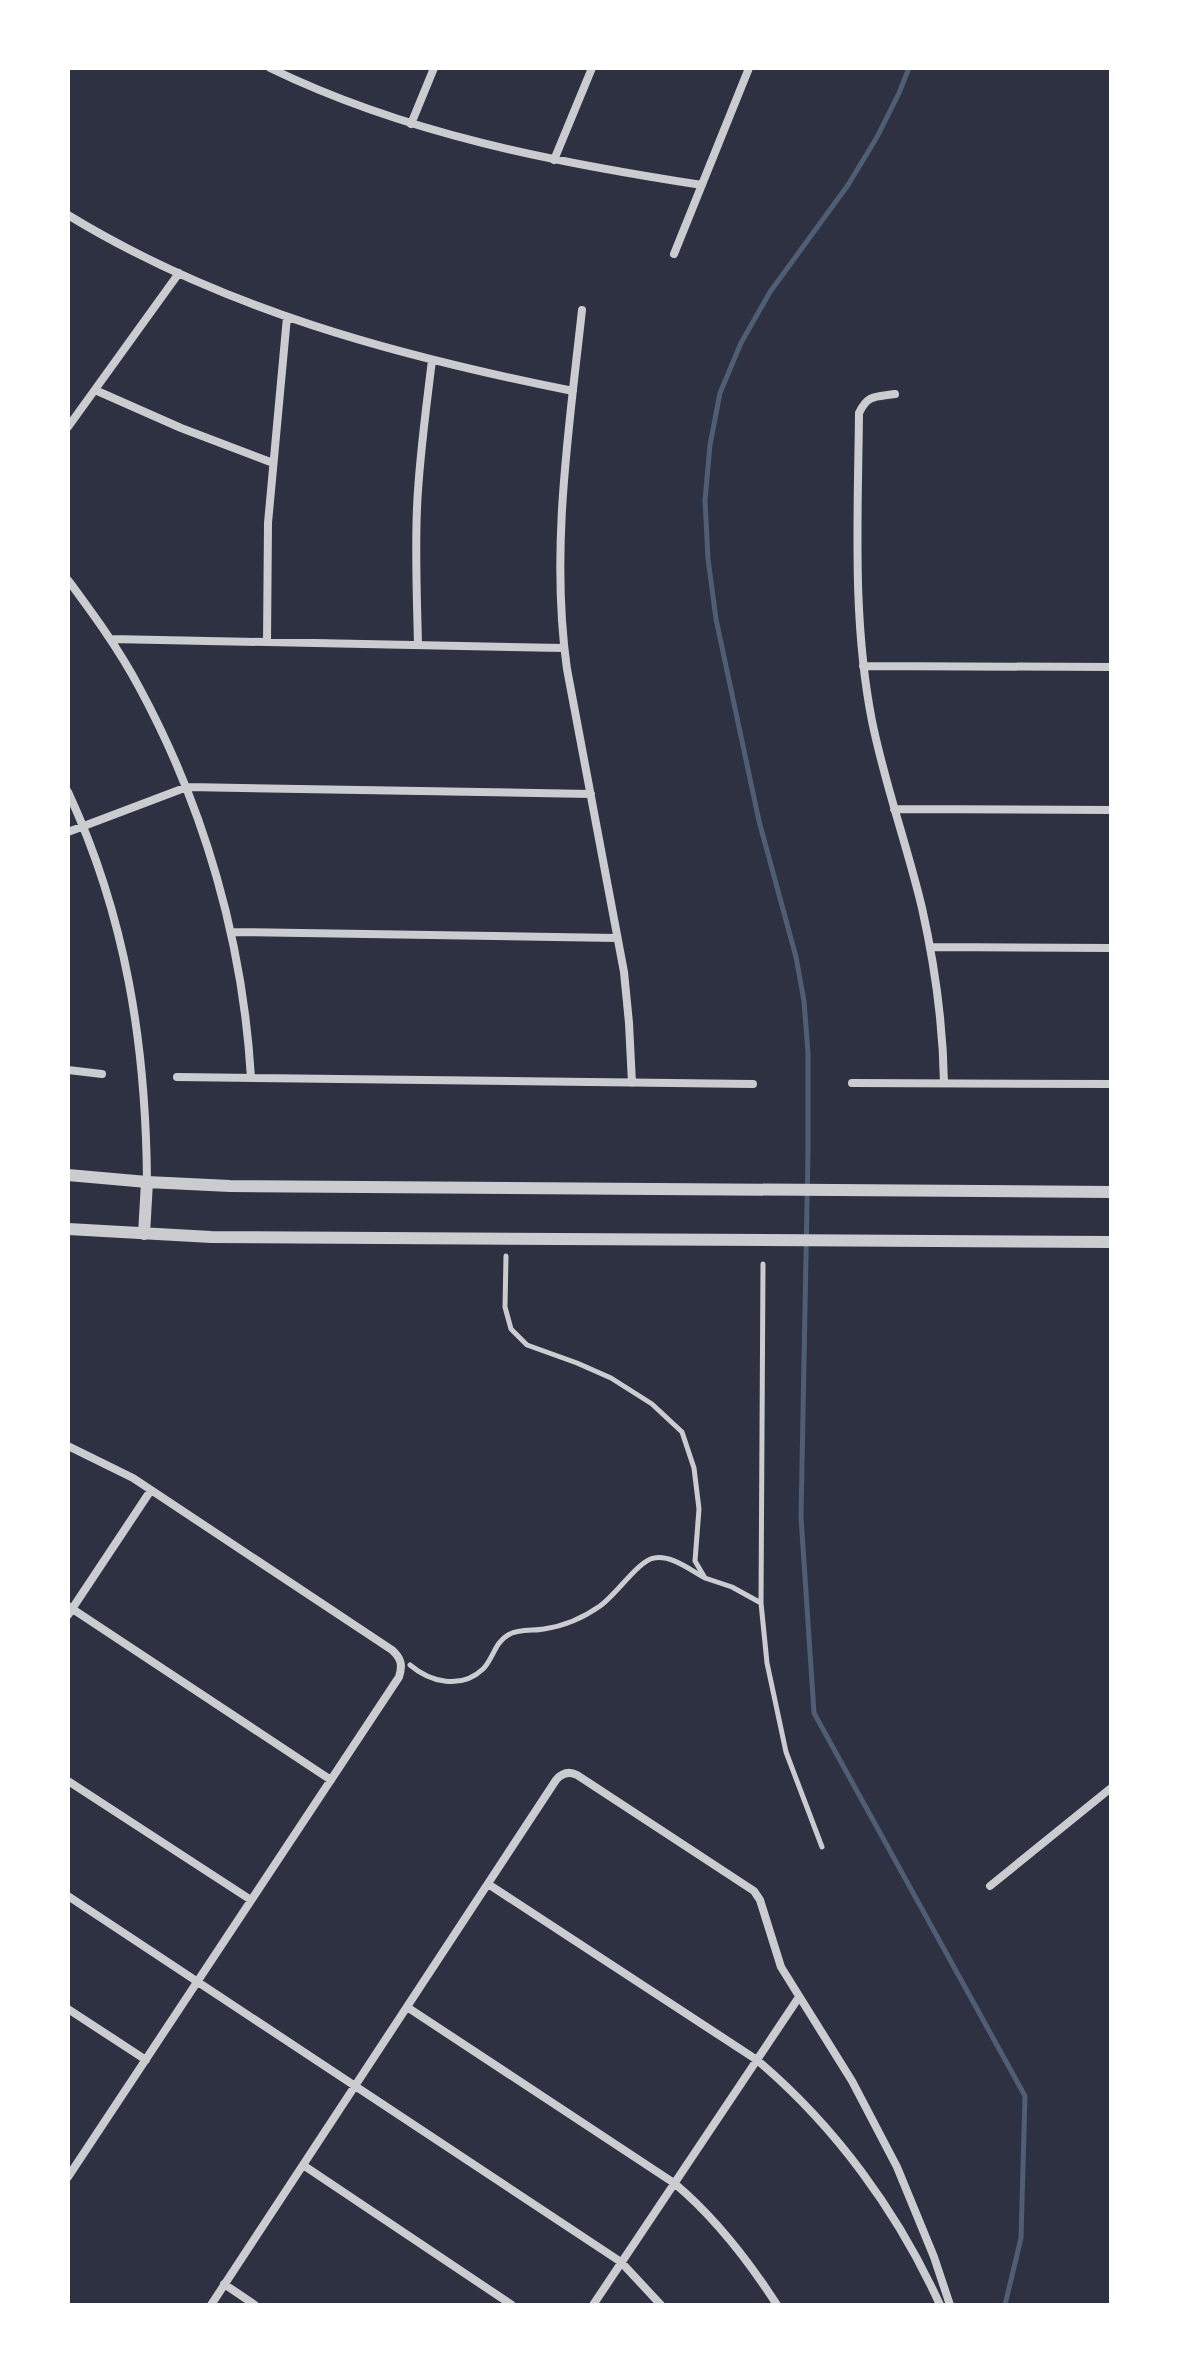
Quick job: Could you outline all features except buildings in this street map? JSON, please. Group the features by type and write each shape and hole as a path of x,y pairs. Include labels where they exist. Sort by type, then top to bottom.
{"street":[{"path":"411,124 434,68"},
{"path":"554,160 592,68"},
{"path":"674,254 749,68"},
{"path":"274,69 321,91 411,124 502,149 702,185"},
{"path":"68,215 179,273 287,317 432,360 573,391"},
{"path":"68,427 179,273"},
{"path":"582,310 562,533 560,579 564,648 624,972 632,1083"},
{"path":"267,642 268,523 287,317"},
{"path":"418,645 417,507 432,360"},
{"path":"95,390 181,428 273,463"},
{"path":"895,394 874,397 865,402 859,413 857,573 863,666 872,721 930,947 940,1010 944,1083"},
{"path":"68,580 111,639 138,685 187,787 213,862 232,932 242,987 251,1078"},
{"path":"111,639 564,648"},
{"path":"863,666 1111,667"},
{"path":"68,832 187,787 591,794"},
{"path":"68,792 84,826 118,926 129,978 144,1091 147,1182 144,1234"},
{"path":"894,809 1111,810"},
{"path":"232,932 617,938"},
{"path":"930,947 1111,948"},
{"path":"68,1070 102,1074"},
{"path":"177,1077 753,1084"},
{"path":"852,1083 1111,1084"},
{"path":"68,1175 246,1186 1111,1192"},
{"path":"68,1229 227,1238 1111,1242"},
{"path":"68,1446 151,1490 398,1655 401,1661 399,1677 68,2177"},
{"path":"151,1490 70,1609 331,1780"},
{"path":"211,2305 556,1780 565,1773 575,1773 754,1891 760,1900 781,1967 839,2058 883,2139 922,2225 950,2305"},
{"path":"68,1781 251,1900"},
{"path":"990,1886 1111,1788"},
{"path":"488,1884 757,2060 804,2103 866,2178 913,2251 940,2305"},
{"path":"68,1896 621,2262 661,2305"},
{"path":"593,2305 799,1997"},
{"path":"407,2007 674,2183 731,2240 777,2305"},
{"path":"68,2009 146,2060"},
{"path":"303,2165 512,2305"},
{"path":"224,2284 255,2305"}],"lane":[{"path":"506,1256 505,1307 511,1329 527,1345 611,1378 652,1404 682,1432 694,1468 699,1509 695,1561 705,1578"},
{"path":"763,1264 761,1603 767,1663 786,1752 822,1847"},
{"path":"410,1665 421,1674 442,1682 470,1676 483,1669 506,1636 556,1627 578,1619 601,1606 619,1591 643,1562 654,1558 672,1559 705,1578 732,1587 761,1603"}],"waterway":[{"path":"909,68 877,137 848,185 770,292 741,343 720,393 710,445 705,500 708,559 716,619 759,821 796,957 804,1001 808,1053 808,1152 801,1517 814,1713 1025,2096 1021,2238 1005,2305"}]}
